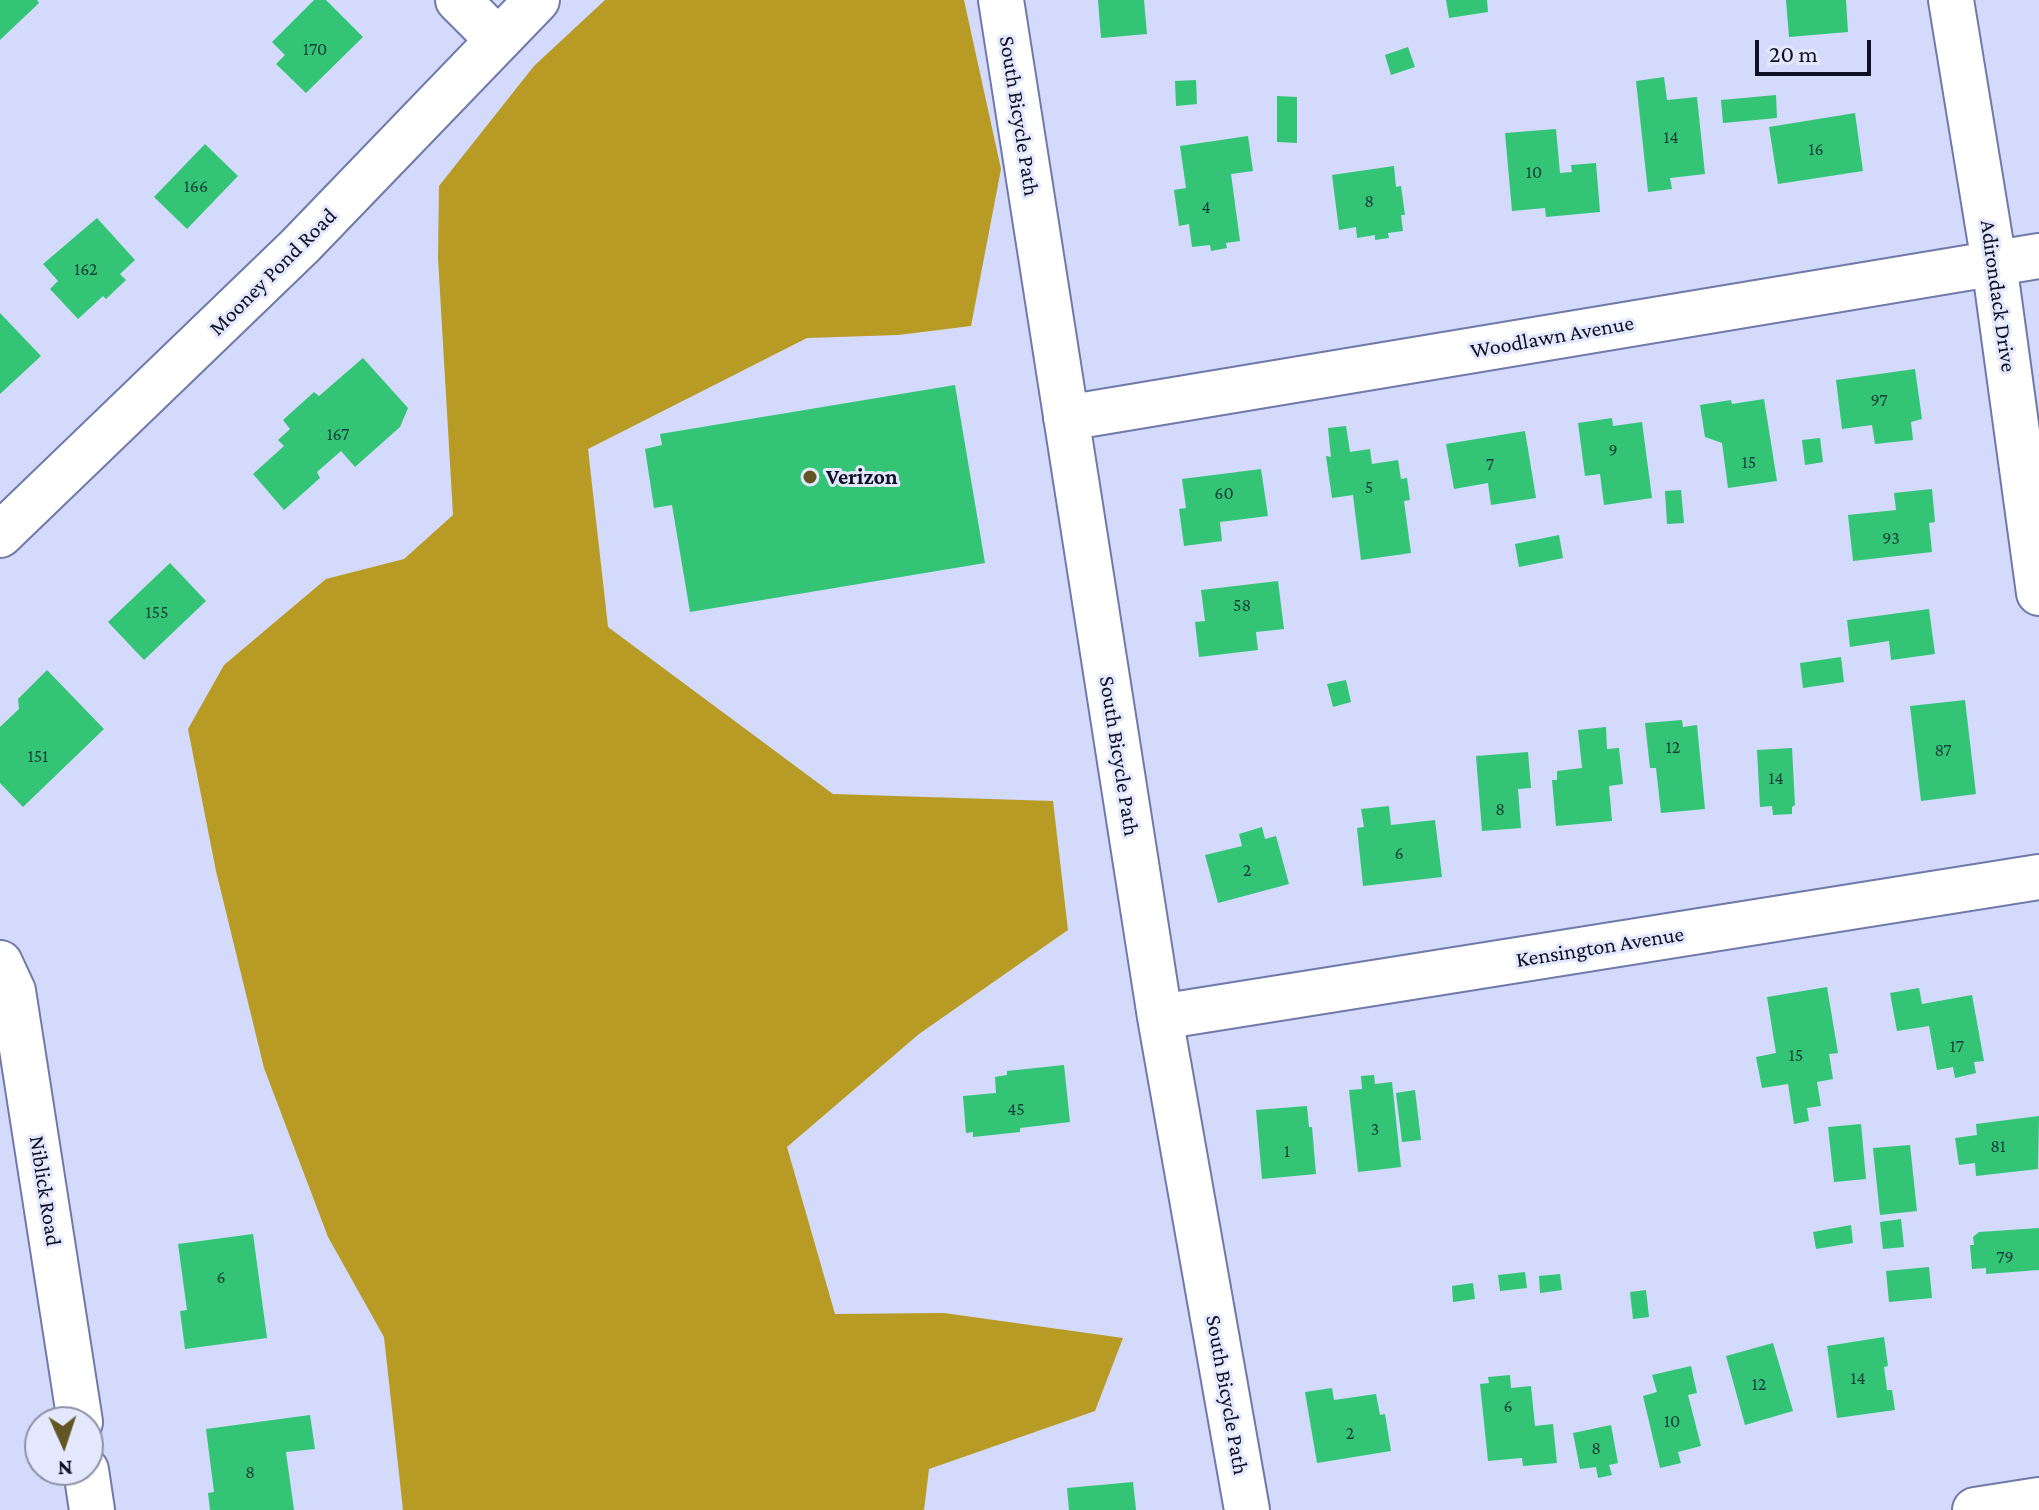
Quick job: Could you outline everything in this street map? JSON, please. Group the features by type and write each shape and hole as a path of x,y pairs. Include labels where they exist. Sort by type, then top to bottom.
{"street":[{"path":"458,0 498,40"},
{"name":"Mooney Pond Road","path":"0,535 300,246 537,0"},
{"name":"South Bicycle Path","path":"1001,0 1160,1017 1247,1510"},
{"name":"Adirondack Drive","path":"1951,0 1994,263 2039,593"},
{"name":"Woodlawn Avenue","path":"1066,418 2039,256"},
{"name":"Kensington Avenue","path":"1160,1017 2039,877"},
{"name":"Niblick Road","path":"0,963 13,991 78,1406"},
{"path":"88,1486 92,1510"},
{"path":"1975,1510 2039,1500"}],"shaded area":[{"path":"605,0 964,0 1001,169 971,326 898,335 807,338 588,449 608,627 833,794 1053,801 1068,930 919,1034 787,1147 835,1314 944,1313 1123,1338 1095,1411 929,1469 924,1510 403,1510 384,1337 328,1237 264,1068 216,871 188,729 224,665 326,579 404,559 453,515 438,258 439,186 534,66"}],"building":[{"path":"0,0 37,0 39,3 0,40"},
{"path":"314,0 326,0 363,37 306,93 276,64 285,55 272,42"},
{"path":"1098,0 1144,0 1147,34 1101,38"},
{"path":"1446,0 1487,0 1488,12 1449,18"},
{"path":"1786,0 1846,0 1848,32 1789,37"},
{"path":"1408,47 1415,67 1391,75 1385,55"},
{"path":"1664,77 1667,100 1697,97 1705,174 1670,178 1672,189 1648,192 1636,81"},
{"path":"1196,80 1197,104 1176,106 1175,81"},
{"path":"1776,95 1777,118 1723,123 1721,100"},
{"path":"1277,96 1297,97 1297,143 1277,142"},
{"path":"1855,113 1863,171 1778,184 1769,127"},
{"path":"1556,129 1560,173 1572,172 1571,165 1596,163 1600,212 1546,217 1545,208 1512,211 1505,133"},
{"path":"1248,136 1253,171 1231,174 1240,241 1226,243 1227,248 1211,251 1210,245 1192,247 1189,224 1179,226 1174,190 1186,188 1180,146"},
{"path":"205,144 238,176 187,229 154,197"},
{"path":"1394,166 1396,187 1401,186 1405,215 1401,215 1403,231 1388,233 1389,238 1375,240 1375,235 1357,238 1356,227 1339,230 1332,175"},
{"path":"97,218 135,260 120,274 126,280 78,319 50,289 58,281 43,264"},
{"path":"0,313 41,356 0,394"},
{"path":"363,358 408,408 400,427 355,467 341,451 317,472 320,478 284,510 253,474 284,446 278,440 290,429 283,420 314,392 319,396"},
{"path":"1915,369 1922,419 1911,422 1913,440 1875,444 1872,425 1842,429 1836,380"},
{"name":"Verizon","path":"955,385 985,563 690,612 672,505 654,508 645,449 662,445 660,434"},
{"path":"1764,399 1777,481 1728,488 1722,443 1705,437 1700,405"},
{"path":"1612,418 1613,426 1642,422 1652,498 1604,505 1600,474 1585,476 1578,423"},
{"path":"1346,426 1350,452 1370,449 1372,464 1398,460 1401,479 1407,478 1410,500 1404,501 1411,553 1361,560 1353,495 1332,498 1326,456 1331,457 1328,428"},
{"path":"1525,431 1536,498 1491,505 1488,483 1454,489 1446,444"},
{"path":"1820,438 1823,462 1805,465 1802,440"},
{"path":"1261,469 1268,516 1220,522 1222,541 1184,546 1179,509 1186,508 1182,479"},
{"path":"1932,489 1935,522 1929,523 1932,552 1853,561 1848,515 1896,510 1894,493"},
{"path":"1681,490 1684,523 1667,524 1665,491"},
{"path":"1559,535 1563,558 1519,567 1515,544"},
{"path":"170,563 206,601 144,660 108,622"},
{"path":"1278,581 1284,629 1256,632 1258,650 1199,657 1195,622 1205,621 1201,590"},
{"path":"1929,609 1935,654 1891,660 1889,641 1850,647 1847,620"},
{"path":"1841,657 1844,682 1803,688 1800,663"},
{"path":"47,670 104,729 23,807 0,783 0,727 19,709 18,699"},
{"path":"1346,680 1351,702 1333,707 1327,684"},
{"path":"1965,700 1976,794 1921,801 1910,706"},
{"path":"1682,720 1683,727 1697,725 1705,809 1661,813 1656,768 1650,768 1645,723"},
{"path":"1606,727 1607,749 1619,748 1623,784 1609,786 1612,821 1556,826 1552,780 1557,780 1557,771 1582,768 1578,730"},
{"path":"1792,748 1795,805 1792,814 1773,815 1772,806 1760,807 1757,750"},
{"path":"1528,752 1531,788 1518,789 1521,828 1482,831 1476,756"},
{"path":"1389,806 1391,825 1435,820 1442,877 1363,886 1357,828 1364,827 1361,809"},
{"path":"1262,827 1265,839 1276,836 1289,884 1218,903 1205,855 1242,846 1239,834"},
{"path":"1827,987 1838,1053 1829,1054 1833,1079 1817,1082 1821,1106 1807,1108 1809,1121 1794,1124 1788,1084 1762,1088 1756,1057 1776,1053 1767,997"},
{"path":"1919,988 1922,1004 1972,995 1984,1061 1974,1062 1976,1073 1955,1078 1953,1067 1937,1070 1929,1026 1897,1031 1890,993"},
{"path":"1064,1065 1070,1122 973,1137 973,1132 966,1133 963,1096 996,1093 995,1077 1007,1075 1007,1071"},
{"path":"1374,1075 1375,1084 1392,1082 1401,1167 1358,1172 1349,1090 1362,1089 1361,1076"},
{"path":"1415,1090 1421,1140 1402,1142 1396,1093"},
{"path":"1307,1106 1316,1174 1262,1179 1256,1110"},
{"path":"2039,1116 2038,1169 1976,1176 1975,1163 1959,1165 1955,1138 1977,1135 1976,1124"},
{"path":"1861,1124 1866,1179 1834,1182 1828,1127"},
{"path":"1910,1145 1917,1211 1880,1215 1873,1148"},
{"path":"1901,1219 1904,1247 1883,1249 1880,1222"},
{"path":"1851,1225 1853,1243 1816,1249 1813,1232"},
{"path":"2039,1228 2039,1270 1986,1274 1986,1268 1972,1269 1970,1245 1974,1245 1973,1237 1979,1232"},
{"path":"253,1234 267,1338 185,1349 180,1311 187,1310 178,1244"},
{"path":"1929,1267 1932,1298 1889,1302 1886,1271"},
{"path":"1525,1272 1527,1288 1500,1291 1498,1275"},
{"path":"1560,1274 1562,1290 1540,1293 1539,1276"},
{"path":"1473,1283 1475,1299 1453,1302 1452,1286"},
{"path":"1646,1290 1649,1317 1633,1319 1630,1292"},
{"path":"1884,1337 1887,1390 1892,1390 1895,1410 1837,1418 1827,1346"},
{"path":"1773,1343 1793,1411 1745,1425 1726,1356"},
{"path":"1691,1366 1697,1393 1688,1395 1701,1446 1678,1452 1681,1463 1660,1468 1643,1396 1657,1392 1652,1375"},
{"path":"1510,1375 1511,1388 1531,1386 1535,1426 1553,1424 1557,1463 1523,1466 1522,1458 1488,1461 1480,1384 1489,1383 1488,1377"},
{"path":"1332,1388 1334,1400 1376,1394 1380,1415 1385,1414 1391,1451 1317,1463 1305,1392"},
{"path":"310,1415 315,1449 286,1452 294,1510 210,1510 208,1493 214,1492 206,1429"},
{"path":"1611,1425 1618,1463 1609,1465 1612,1475 1598,1478 1596,1467 1580,1469 1573,1433"},
{"path":"1133,1482 1136,1510 1069,1510 1067,1488"}],"place":[{"name":"Verizon","path":"810,477"}]}
